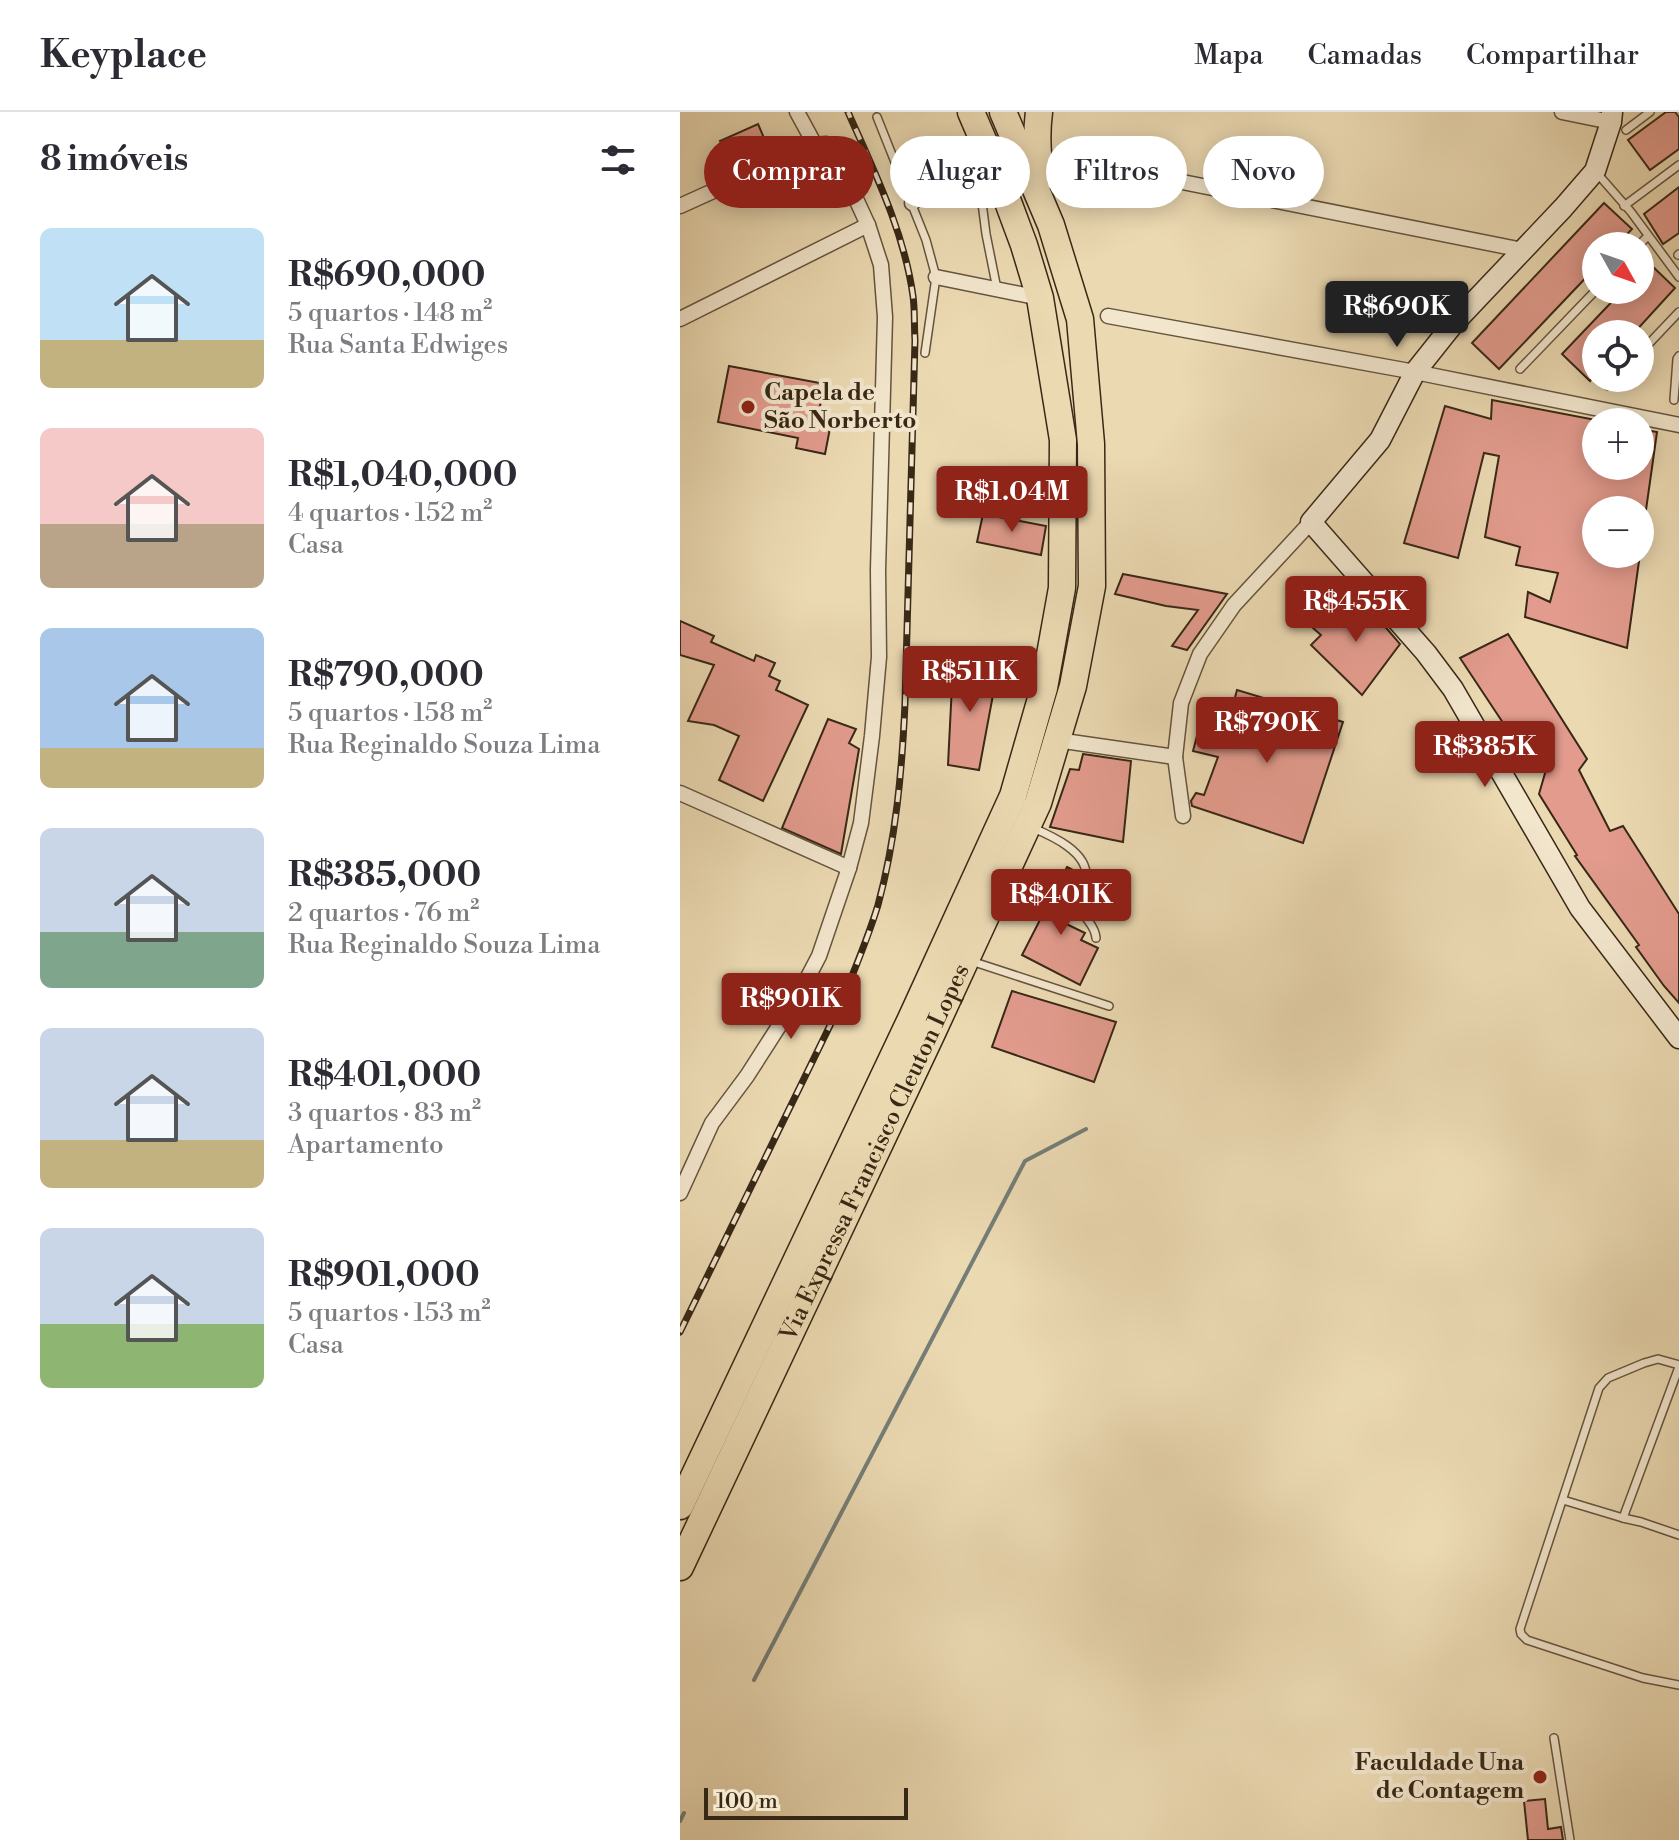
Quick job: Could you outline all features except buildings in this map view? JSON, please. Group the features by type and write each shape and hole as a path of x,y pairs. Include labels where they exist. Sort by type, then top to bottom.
{"highway":[{"name":"Via Expressa Francisco Cleuton Lopes","path":"971,112 981,136"},
{"path":"1039,112 1037,159 1051,225"},
{"name":"Via Expressa Francisco Cleuton Lopes","path":"680,1567 1038,803 1073,686 1092,586 1091,444 1080,319 1051,225 1007,120"},
{"name":"Via Expressa Francisco Cleuton Lopes","path":"680,1506 1013,796 1044,688 1062,588 1063,440 1040,298 1010,208"}],"street":[{"path":"797,112 810,136"},
{"path":"1183,816 1175,757 1181,703 1200,654 1234,605 1311,522 1380,440 1415,372 1454,323 1595,171 1617,121 1562,112"},
{"path":"1187,183 1523,250"},
{"path":"680,206 704,195"},
{"path":"680,1193 712,1123 747,1076 797,998 819,956 861,823 879,657 878,570 885,317 881,265 860,208"},
{"path":"680,319 868,225"},
{"path":"936,277 1040,298"},
{"path":"1108,316 1415,372 1679,425"},
{"path":"1311,522 1426,653 1453,689 1580,908 1679,1038"},
{"path":"1057,740 1175,757"},
{"path":"680,793 849,868"}],"lane":[{"path":"1617,121 1650,112"},
{"path":"877,117 890,149"},
{"path":"1624,206 1679,165"},
{"path":"1595,171 1645,232"},
{"path":"914,208 936,277 925,353"},
{"path":"983,208 997,289"},
{"path":"1654,244 1679,277"},
{"path":"1520,369 1583,304"},
{"path":"1654,338 1679,312"},
{"path":"1674,400 1679,356"},
{"path":"1027,826 1056,837 1081,860 1087,873 1083,913 1095,928 1096,938"},
{"path":"966,959 1109,1006"},
{"path":"1623,1518 1679,1366 1658,1359 1603,1381 1599,1388 1520,1629 1527,1640 1643,1678 1679,1685"},
{"path":"1563,1500 1679,1535"},
{"path":"1554,1738 1570,1840"}],"path":[{"path":"1037,159 1046,160"}],"waterway":[{"path":"754,1680 1025,1161 1086,1129"},
{"path":"680,1821 684,1813"}],"railway":[{"path":"680,1332 841,1003 878,905 894,830 905,703 914,307 903,248 878,179 848,112"}],"place":[{"name":"Capela de São Norberto","path":"748,407"},
{"name":"Faculdade Una de Contagem","path":"1540,1777"}]}
